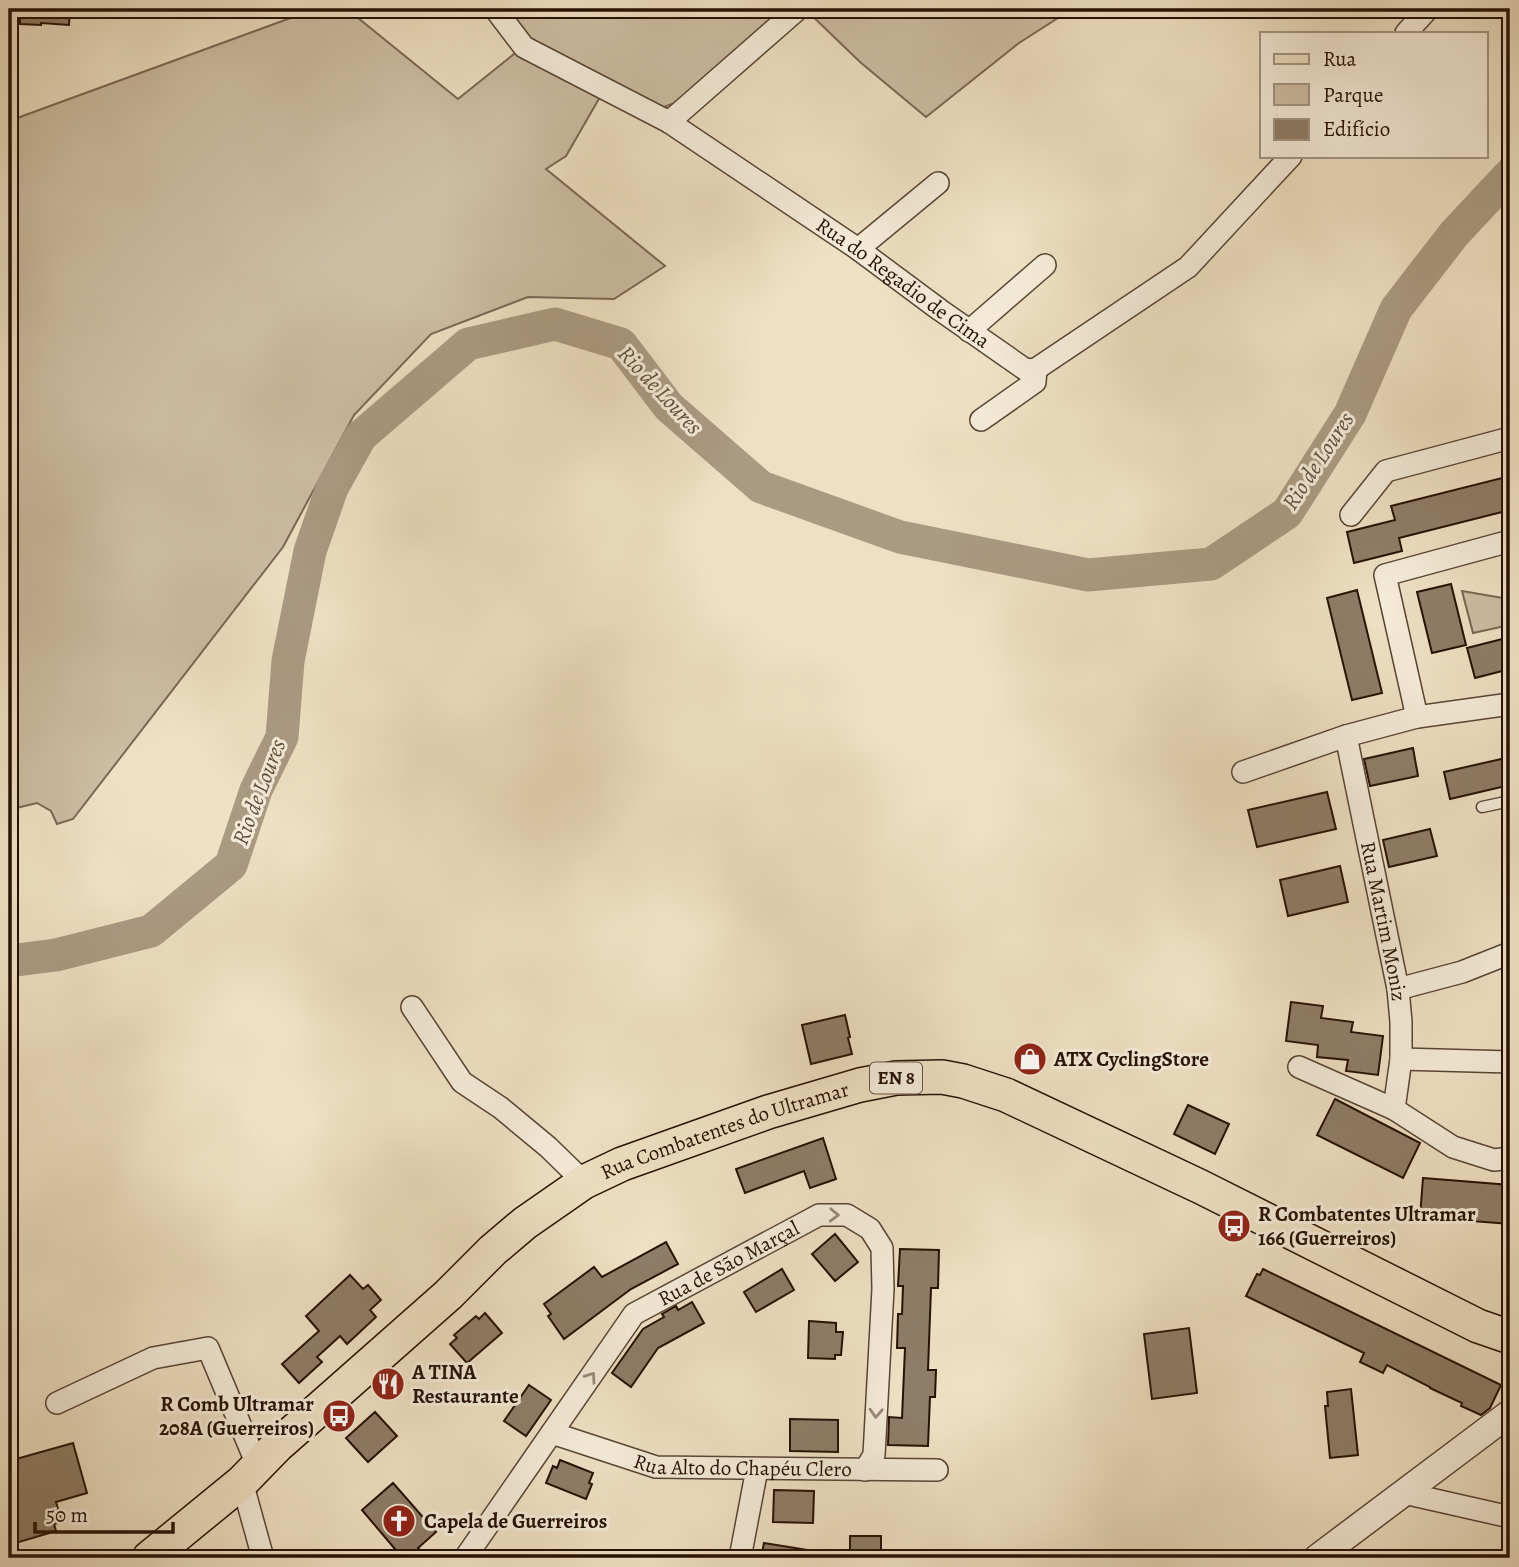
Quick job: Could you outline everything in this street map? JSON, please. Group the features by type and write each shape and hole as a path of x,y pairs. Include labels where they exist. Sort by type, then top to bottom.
{"main road":[{"name":"Rua Combatentes do Ultramar","path":"149,1558 250,1474 277,1446 448,1294 493,1250 525,1223 584,1182 622,1164 768,1112 895,1077 942,1077 1006,1095 1201,1187 1478,1326 1510,1337"}],"street":[{"name":"Rua do Regadio de Cima","path":"495,9 524,47 669,122 858,249 1026,370 1036,369"},
{"path":"669,122 798,9"},
{"path":"1407,32 1429,9"},
{"path":"981,420 1035,382 1036,369 1188,267 1289,158"},
{"path":"858,249 938,183"},
{"path":"969,331 1045,265"},
{"path":"1351,515 1386,471 1510,438"},
{"path":"1417,717 1385,575 1510,541"},
{"path":"1243,772 1346,736 1417,717 1510,704"},
{"name":"Rua Martim Moniz","path":"1346,736 1398,989 1401,1059 1394,1108"},
{"path":"1398,989 1462,972 1510,953"},
{"path":"412,1007 463,1082 501,1108 548,1147 584,1182"},
{"path":"1401,1059 1510,1062"},
{"path":"1299,1068 1394,1108 1453,1147 1494,1160 1510,1158"},
{"name":"Rua de São Marçal","path":"465,1558 634,1314 819,1215 847,1215 870,1228 882,1248 883,1289 874,1455 865,1470"},
{"path":"58,1403 153,1357 208,1348 250,1474 263,1558"},
{"path":"1318,1558 1510,1413"},
{"name":"Rua Alto do Chapéu Clero","path":"552,1433 656,1467 937,1470"},
{"path":"740,1558 757,1469"},
{"path":"1404,1493 1510,1517"}],"lane":[{"path":"1482,807 1510,801"}],"green space":[{"path":"315,9 347,9 458,99 519,50 498,9 783,9 680,101 656,110 600,97 566,156 546,169 665,266 614,299 528,297 431,334 354,415 283,547 73,819 57,824 51,811 37,803 12,809 9,813 9,121"},
{"path":"805,9 1072,9 1019,43 926,117 860,62"},
{"path":"1462,591 1509,599 1510,625 1473,633"}],"building":[{"path":"20,9 70,9 69,25 20,24"},
{"path":"1510,476 1510,510 1399,538 1402,551 1354,563 1347,532 1395,520 1391,506"},
{"path":"1451,584 1466,645 1432,653 1417,592"},
{"path":"1357,590 1382,693 1352,700 1327,598"},
{"path":"1510,637 1510,669 1475,678 1467,648"},
{"path":"1413,748 1418,776 1370,786 1364,759"},
{"path":"1510,757 1510,785 1450,799 1444,772"},
{"path":"1327,792 1336,829 1257,847 1248,810"},
{"path":"1430,829 1437,856 1389,867 1383,840"},
{"path":"1340,866 1348,902 1288,916 1280,880"},
{"path":"1291,1002 1323,1006 1321,1018 1353,1022 1351,1032 1383,1036 1378,1075 1346,1071 1348,1060 1317,1057 1318,1045 1286,1041"},
{"path":"845,1015 852,1054 811,1064 802,1025"},
{"path":"1335,1099 1420,1143 1403,1178 1317,1135"},
{"path":"1188,1105 1229,1124 1215,1154 1174,1134"},
{"path":"823,1138 836,1179 810,1188 804,1171 745,1193 736,1169"},
{"path":"1423,1178 1510,1185 1510,1224 1420,1217"},
{"path":"835,1234 858,1262 835,1281 812,1254"},
{"path":"666,1242 678,1264 631,1289 564,1339 548,1316 551,1314 544,1304 594,1267 602,1277"},
{"path":"900,1249 939,1250 938,1288 931,1288 928,1370 936,1370 935,1397 930,1397 928,1446 888,1445 889,1417 902,1418 905,1348 897,1348 898,1314 902,1314 903,1286 898,1286"},
{"path":"782,1269 794,1290 756,1312 744,1292"},
{"path":"1263,1269 1501,1385 1490,1408 1481,1415 1387,1365 1383,1373 1360,1362 1364,1353 1246,1296 1257,1274 1260,1275"},
{"path":"350,1275 363,1289 368,1285 381,1300 370,1310 376,1317 347,1344 340,1336 317,1357 322,1362 299,1383 282,1364 319,1331 306,1316"},
{"path":"692,1302 704,1323 658,1348 631,1387 612,1373 643,1329 664,1317 662,1314 676,1306 678,1310"},
{"path":"485,1313 502,1333 467,1363 450,1344 457,1338 454,1335 476,1316 479,1319"},
{"path":"809,1321 836,1323 836,1332 843,1332 841,1355 835,1355 835,1359 808,1358"},
{"path":"1189,1328 1197,1393 1152,1399 1144,1334"},
{"path":"529,1385 551,1400 526,1436 504,1421"},
{"path":"1351,1389 1358,1455 1330,1458 1325,1406 1328,1406 1327,1392"},
{"path":"375,1412 397,1436 368,1462 346,1438"},
{"path":"790,1419 838,1420 838,1452 790,1451"},
{"path":"73,1443 87,1493 56,1502 62,1522 54,1524 56,1531 9,1545 9,1461"},
{"path":"560,1460 593,1473 586,1499 546,1483 553,1466 557,1468"},
{"name":"Capela de Guerreiros","path":"393,1483 436,1532 418,1548 427,1558 385,1558 395,1549 362,1510"},
{"path":"774,1490 814,1491 813,1523 773,1522"},
{"path":"850,1536 881,1536 881,1558 850,1558"},
{"path":"764,1543 808,1550 807,1558 761,1558"}],"waterway":[{"name":"Rio de Loures","path":"9,961 56,955 151,931 231,865 256,790 282,737 288,661 310,551 332,488 361,436 468,344 555,324 621,344 669,407 761,487 900,537 1088,575 1211,564 1287,513 1350,414 1396,309 1454,234 1510,174"}],"place":[{"name":"ATX CyclingStore","path":"1030,1059"},
{"name":"R Combatentes Ultramar 166 (Guerreiros)","path":"1234,1226"},
{"name":"A TINA Restaurante","path":"388,1384"},
{"name":"R Comb Ultramar 208A (Guerreiros)","path":"339,1416"},
{"name":"Capela de Guerreiros","path":"399,1521"}]}
